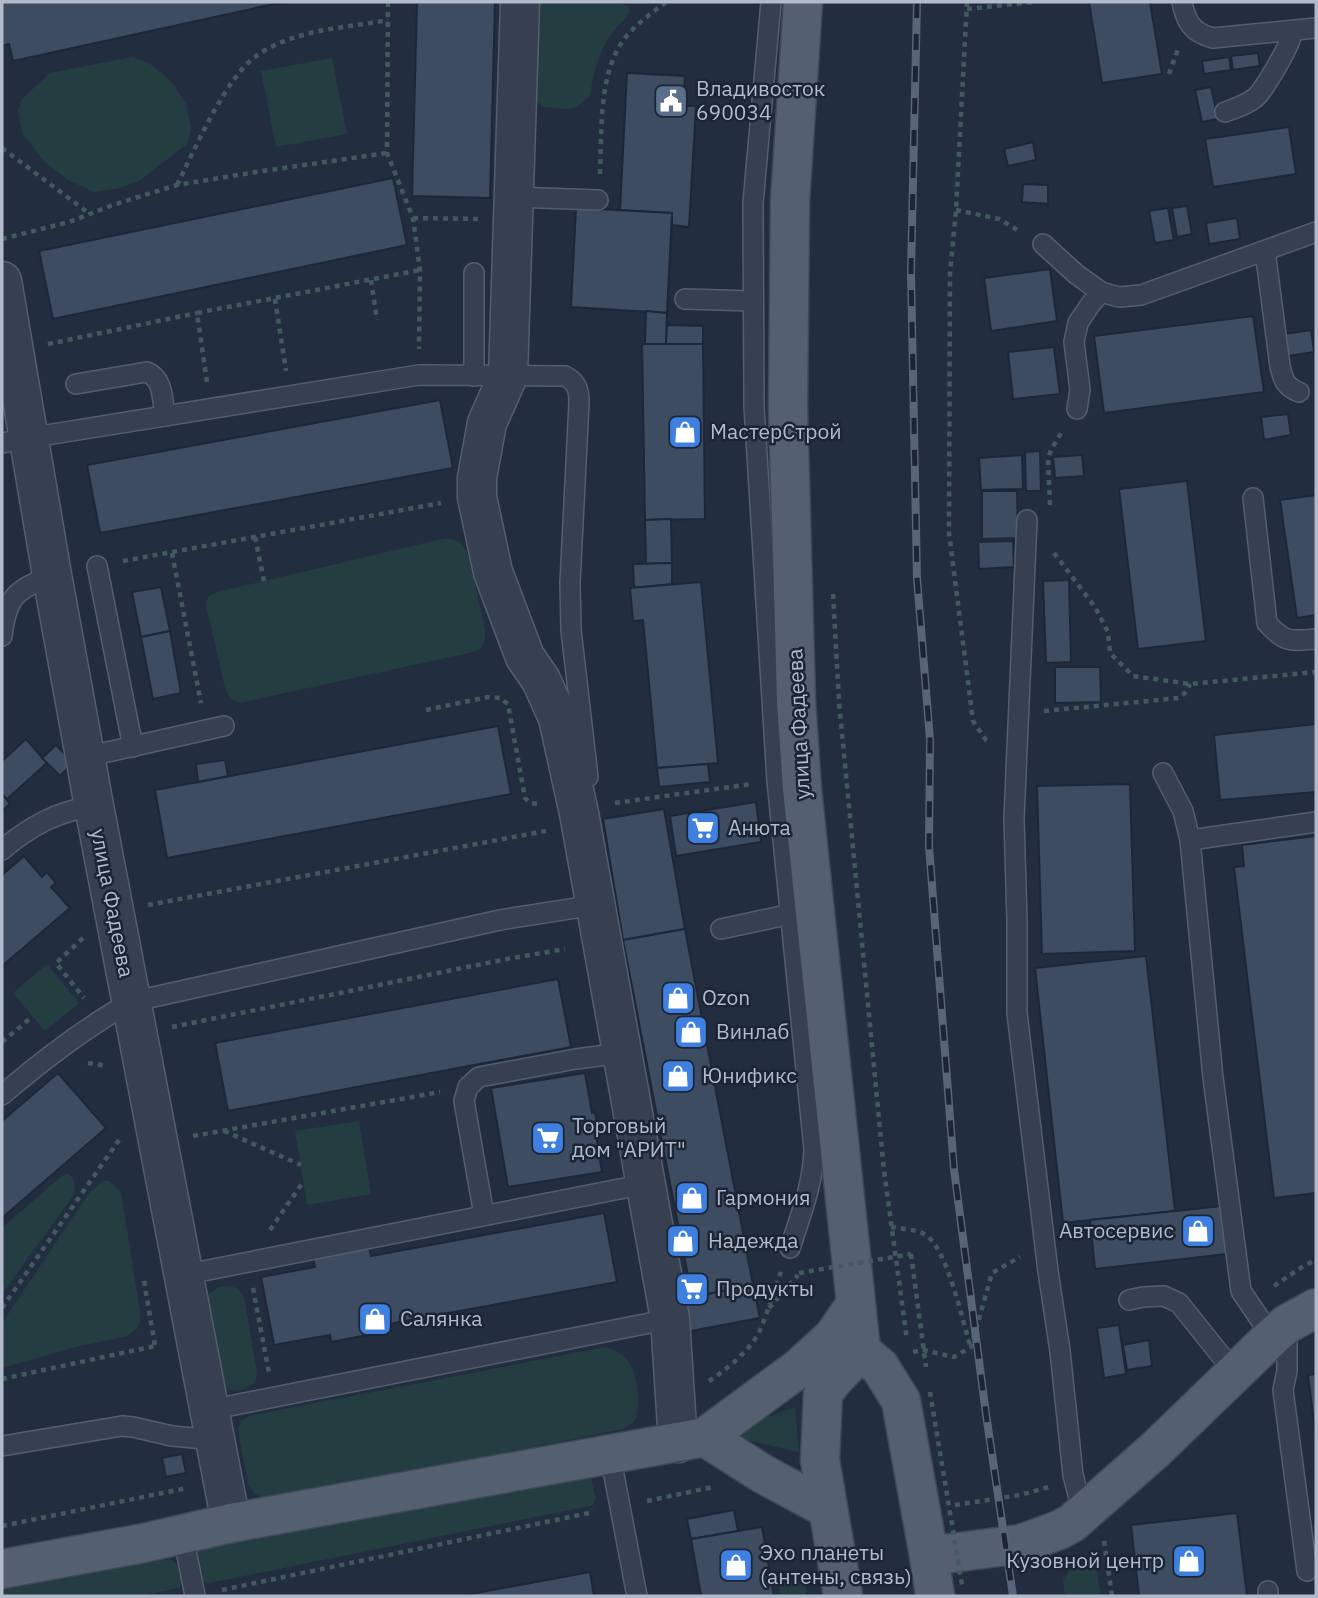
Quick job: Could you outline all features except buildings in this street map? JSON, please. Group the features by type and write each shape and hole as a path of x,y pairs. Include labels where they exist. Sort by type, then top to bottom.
{"main road":[{"name":"улица Фадеева","path":"803,2 790,215 788,408 796,701 802,789 861,1351"},
{"path":"2,1569 183,1535 231,1523 692,1440 799,1368 833,1337 855,1305"},
{"path":"929,1556 1021,1544 1072,1523 1093,1526 1155,1450 1292,1323"},
{"path":"843,1596 820,1460 823,1393 861,1351 880,1367 901,1401 929,1556 948,1591"},
{"path":"692,1440 828,1509"}],"street":[{"path":"520,2 513,208 477,497 493,572 525,657 541,680 558,718 582,813 595,905 670,1320 674,1389 692,1440"},
{"name":"улица Фадеева","path":"2,281 13,351 15,440 52,575 114,912 128,1031 183,1275 231,1523"}],"lane":[{"path":"771,2 753,203 754,405 777,780 814,1149 809,1191 790,1248"},
{"path":"1182,2 1186,18 1192,27 1201,35 1213,38 1316,28"},
{"path":"1225,112 1256,97 1290,43 1292,32"},
{"path":"513,208 598,200"},
{"path":"1043,244 1101,292 1119,297 1141,295 1316,232"},
{"path":"1265,251 1280,366 1285,383 1291,390 1299,392"},
{"path":"474,273 491,376"},
{"path":"1077,409 1080,390 1074,342 1078,323 1101,292"},
{"path":"685,299 753,301"},
{"path":"76,384 147,372 156,377 160,386 165,416"},
{"path":"15,440 419,375 565,376 573,379 578,387 579,416 570,583 582,813"},
{"path":"1253,498 1266,623 1289,641 1316,639"},
{"path":"1027,520 1014,818 1017,1013 1073,1475 1093,1526"},
{"path":"97,566 133,747"},
{"path":"2,636 10,601 32,583 52,575"},
{"path":"85,757 215,728"},
{"path":"1163,773 1184,811 1190,840 1213,1078 1241,1291 1292,1323 1283,1390 1307,1571"},
{"path":"2,850 30,828 50,818 94,806"},
{"path":"1190,840 1316,822"},
{"path":"2,1095 45,1058 128,1031 500,920 595,905"},
{"path":"722,929 791,914"},
{"path":"484,1215 464,1101 468,1087 479,1076 622,1053"},
{"path":"183,1275 645,1184"},
{"path":"1129,1300 1164,1296 1179,1303 1235,1373"},
{"path":"2,1446 122,1426 172,1436 212,1425 274,1398 670,1320"},
{"path":"610,1454 637,1596"},
{"path":"183,1535 195,1596"}],"path":[{"path":"388,2 387,153 413,218 420,270 419,375"},
{"path":"598,200 605,84 611,62 625,38 666,2"},
{"path":"967,2 950,273 949,533 973,721 986,740 1016,755 1023,750 1027,717 1032,713 1179,698 1190,684"},
{"path":"967,9 1034,2"},
{"path":"177,186 221,101 239,72 254,57 293,38 388,20"},
{"path":"2,148 90,215"},
{"path":"2,240 177,186 387,153"},
{"path":"413,218 513,208"},
{"path":"956,210 999,219 1043,244"},
{"path":"13,351 420,270"},
{"path":"371,280 377,320"},
{"path":"275,299 290,396"},
{"path":"197,313 211,408"},
{"path":"1050,507 1048,458 1077,409"},
{"path":"97,566 477,497"},
{"path":"255,537 264,581"},
{"path":"1051,549 1095,607 1108,632 1110,653 1133,676 1190,684 1316,672"},
{"path":"172,552 215,728"},
{"path":"833,593 840,716 891,1227 909,1352 923,1350 954,1357 971,1347 992,1273 1018,1257 1046,1255"},
{"path":"426,710 488,697 500,698 508,705 527,800 530,803 582,813"},
{"path":"128,1031 56,963 114,912 582,813 777,780"},
{"path":"45,1058 128,1031 602,943"},
{"path":"2,1042 33,1016"},
{"path":"187,1137 468,1087"},
{"path":"223,1130 301,1165"},
{"path":"2,1308 120,1140"},
{"path":"274,1398 248,1262 303,1182"},
{"path":"891,1227 923,1234 934,1242 945,1262 971,1347"},
{"path":"674,1389 708,1381 746,1350 760,1332 790,1248"},
{"path":"766,1311 799,1273 911,1254 925,1361"},
{"path":"2,1379 195,1337"},
{"path":"930,1392 948,1591"},
{"path":"2,1526 222,1480"},
{"path":"195,1596 717,1486"},
{"path":"938,1507 1020,1495"},
{"path":"1093,1526 1112,1596"}],"green space":[{"path":"538,2 621,3 629,7 630,12 607,40 600,55 590,96 577,107 544,107 530,96"},
{"path":"132,57 150,64 174,85 186,104 191,130 187,144 139,181 116,189 94,192 68,180 45,162 22,133 18,111 22,99 50,73"},
{"path":"332,58 347,134 276,147 261,71"},
{"path":"446,538 459,541 468,554 485,629 481,648 473,652 239,703 231,699 225,688 206,605 208,597 214,593"},
{"path":"47,964 79,1003 45,1031 13,993"},
{"path":"359,1121 371,1194 307,1205 295,1131"},
{"path":"68,1174 73,1178 73,1196 2,1294 2,1228 62,1176"},
{"path":"103,1181 109,1181 121,1192 140,1311 137,1329 127,1336 2,1368 2,1323 89,1193"},
{"path":"231,1286 238,1289 244,1297 257,1373 255,1382 238,1390 230,1390 222,1385 205,1297 219,1287"},
{"path":"605,1347 627,1359 636,1383 638,1410 633,1423 623,1429 271,1500 254,1493 248,1484 238,1430 241,1421 249,1416"},
{"path":"795,1407 799,1452 721,1434"},
{"path":"584,1469 591,1479 596,1499 590,1506 219,1581 203,1581 197,1555 199,1549"},
{"path":"170,1559 180,1572 179,1588 138,1596 2,1596 2,1590"},
{"path":"1088,1565 1097,1572 1101,1596 1065,1596 1063,1580 1071,1567"},
{"path":"804,1580 807,1596 780,1596 779,1584"}],"railway":[{"path":"917,2 911,272 917,578 930,740 929,846 954,1169 1013,1596"}],"place":[{"name":"Владивосток 690034","path":"671,101"},
{"name":"МастерСтрой","path":"685,432"},
{"name":"Анюта","path":"703,828"},
{"name":"Ozon","path":"678,998"},
{"name":"Винлаб","path":"691,1032"},
{"name":"Юнификс","path":"678,1076"},
{"name":"Торговый дом \"АРИТ\"","path":"548,1138"},
{"name":"Гармония","path":"692,1198"},
{"name":"Автосервис","path":"1198,1231"},
{"name":"Надежда","path":"683,1241"},
{"name":"Продукты","path":"692,1289"},
{"name":"Салянка","path":"375,1319"},
{"name":"Кузовной центр","path":"1189,1561"},
{"name":"Эхо планеты (антены, связь)","path":"736,1565"}]}
